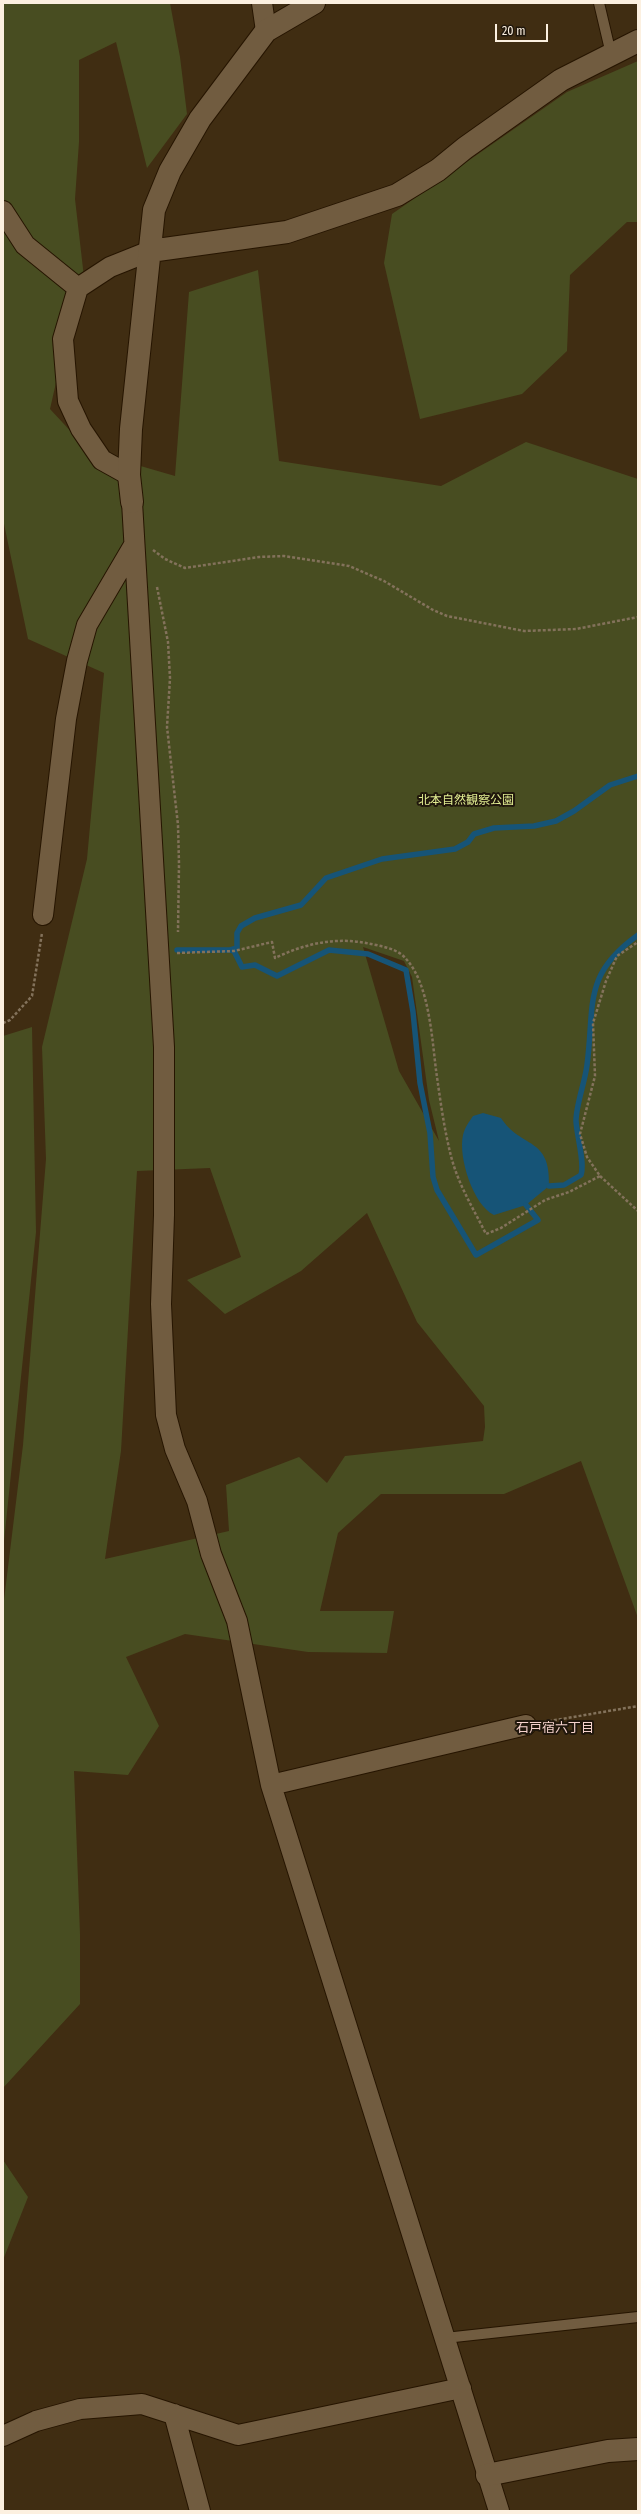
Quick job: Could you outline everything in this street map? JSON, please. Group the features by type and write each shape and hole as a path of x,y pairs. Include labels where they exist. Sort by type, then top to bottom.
{"street":[{"path":"262,3 266,31"},
{"path":"314,3 266,31 200,119 170,170 154,210 131,429 129,475 132,502 142,546 164,1047 164,1215 161,1304 166,1415 175,1449 197,1501 211,1554 237,1620 271,1785 499,2511"},
{"path":"129,475 102,460 81,429 68,401 64,339 78,288 110,267 150,251 287,232 397,195 438,170 465,148 561,80 638,41"},
{"path":"3,211 25,245 78,288"},
{"path":"43,915 66,719 77,661 87,625 142,546"},
{"path":"271,1785 526,1725"},
{"path":"3,2436 36,2421 80,2409 142,2404 238,2435 461,2388"},
{"path":"174,2414 200,2511"},
{"path":"487,2475 608,2451 638,2449"}],"lane":[{"path":"599,3 611,54"},
{"path":"445,2338 638,2317"}],"path":[{"path":"142,546 165,560 185,568 259,557 284,556 349,566 384,581 433,610 448,616 524,631 576,629 638,617"},
{"path":"156,582 169,649 170,678 167,727 180,864 178,934"},
{"path":"3,1023 10,1020 32,996 41,950 43,915"},
{"path":"177,950 177,953 234,951 272,942 275,958 294,949 330,940 356,941 397,951 407,959 416,974 425,1002 451,1157 462,1187 486,1234 501,1228 545,1200 569,1192 600,1176"},
{"path":"638,942 617,956 606,981 593,1023 594,1076 580,1134 587,1157 600,1176 638,1211"},
{"path":"526,1725 638,1706"}],"green space":[{"name":"北本自然観察公園","path":"3,3 170,3 180,57 187,114 147,168 116,42 79,60 79,142 75,199 85,286 63,352 50,409 89,451 175,476 189,292 258,270 279,461 441,486 526,442 638,479 638,1618 581,1461 504,1494 381,1494 338,1533 320,1611 394,1611 387,1653 308,1652 185,1634 126,1657 159,1726 128,1775 74,1771 80,1934 80,2004 3,2088 3,1608 23,1445 46,1159 42,1047 87,859 104,673 28,639 3,519","holes":["363,947 404,961 412,977 429,1100 439,1141 399,1071","210,1168 241,1257 187,1280 225,1314 301,1271 367,1213 417,1322 484,1406 485,1427 483,1441 345,1456 327,1483 299,1457 226,1485 229,1531 105,1559 121,1451 137,1171"]},
{"path":"638,61 638,222 627,222 570,275 567,351 522,394 420,419 384,263 392,214 567,92"},
{"path":"32,1027 36,1232 3,1551 3,1036"},
{"path":"3,2160 28,2197 3,2260"}],"water":[{"path":"483,1113 501,1118 517,1135 540,1151 545,1159 548,1170 549,1186 526,1205 494,1215 486,1210 474,1191 465,1167 463,1155 462,1144 466,1127 473,1116"}],"waterway":[{"path":"230,950 237,948 237,933 241,926 255,918 301,905 326,878 382,859 455,849 468,842 474,834 494,828 534,826 556,821 574,811 610,785 638,776"},
{"path":"549,1186 564,1185 581,1175 582,1164 576,1115 587,1065 594,992 599,978 608,964 620,950 638,935"},
{"path":"177,950 234,951 242,967 255,965 277,976 329,950 368,954 406,970 413,1012 420,1083 430,1133 433,1177 437,1190 476,1255 538,1220 526,1205"}],"district":[{"name":"石戸宿六丁目","path":"555,1728"}]}
